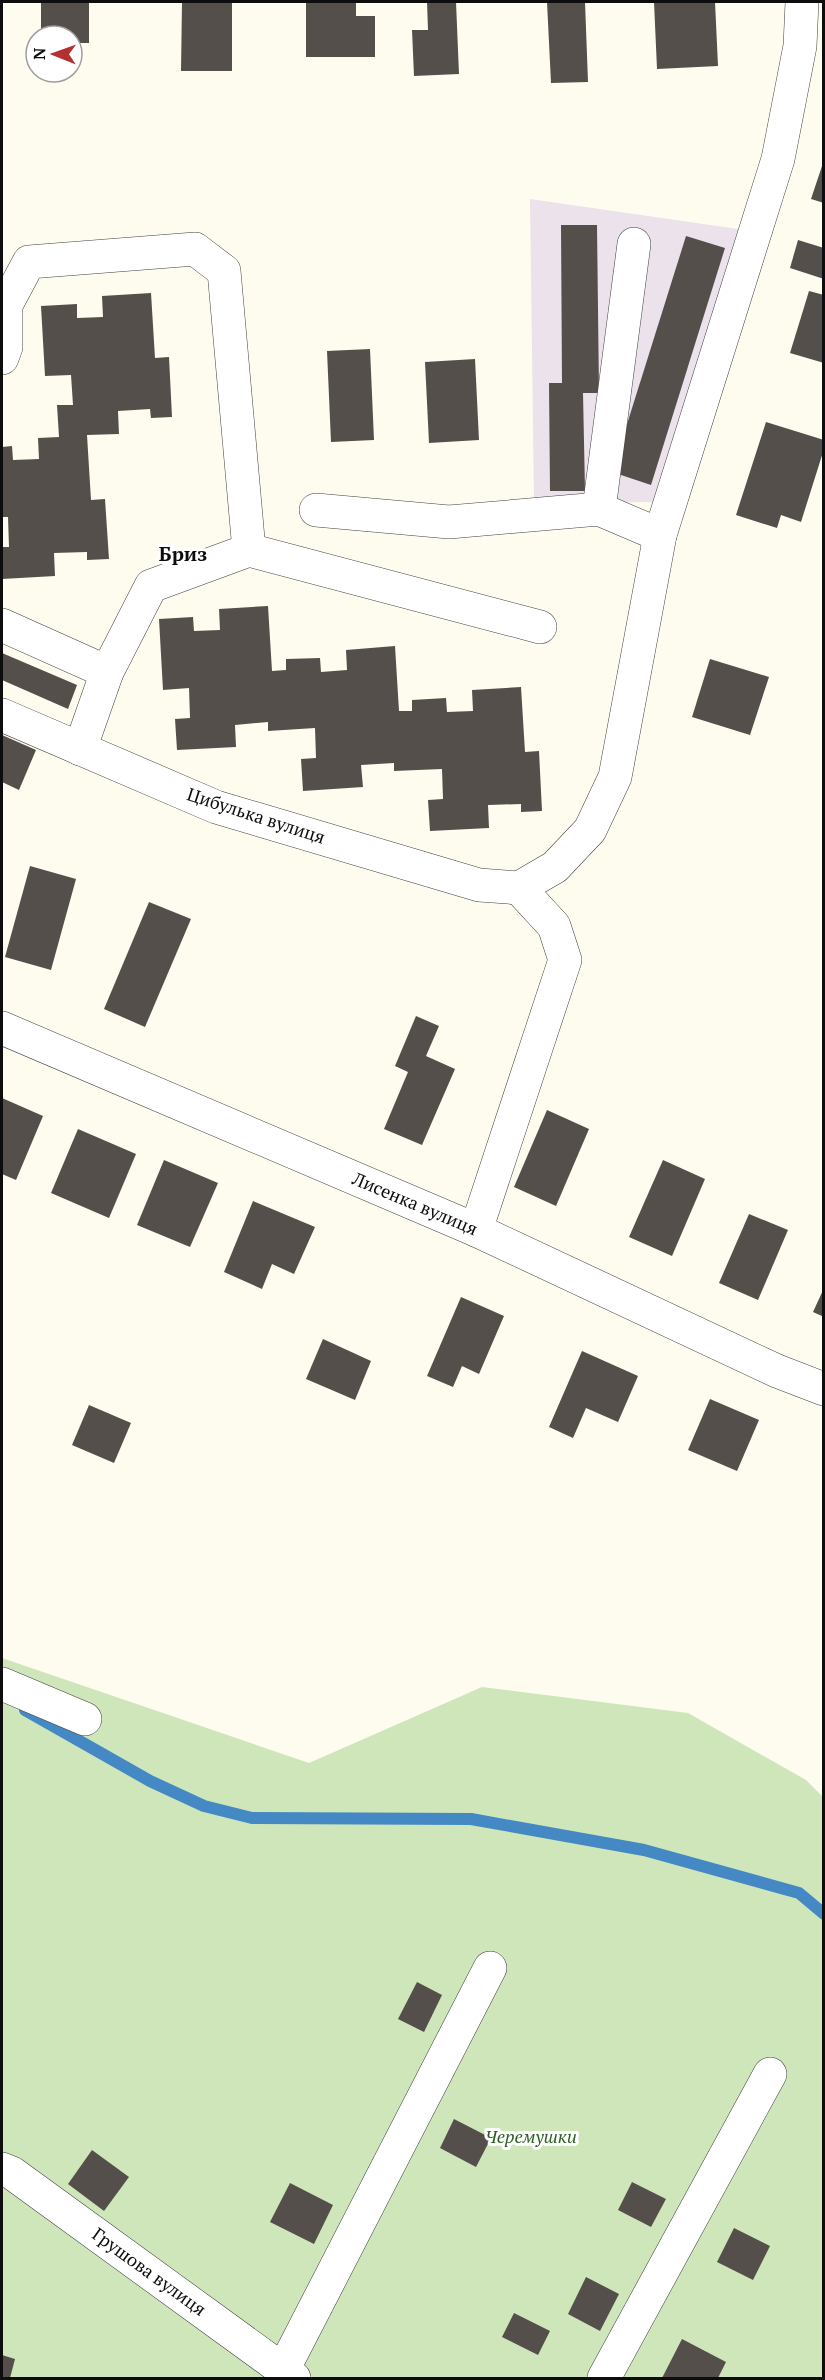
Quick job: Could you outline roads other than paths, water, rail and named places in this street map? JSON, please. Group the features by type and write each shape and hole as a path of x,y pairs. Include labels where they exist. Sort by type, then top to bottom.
{"street":[{"path":"476,1230 565,960 554,926 519,888 555,867 590,830 615,777 660,535 778,159 800,46 802,2"},
{"path":"598,509 634,244"},
{"path":"2,358 6,347 6,305 29,262 195,249 210,260 224,271 249,550"},
{"path":"316,510 449,522 598,509 660,535"},
{"path":"80,748 106,672 151,586 249,550 540,627"},
{"path":"2,625 106,672"},
{"name":"Цибулька вулиця","path":"2,715 216,807 479,885 519,888"},
{"name":"Лисенка вулиця","path":"2,1028 476,1230 777,1371 824,1389"},
{"path":"2,1684 85,1719"},
{"path":"289,2374 490,1968"},
{"path":"604,2379 770,2074"},
{"name":"Грушова вулиця","path":"2,2169 12,2173 289,2374"}],"waterway":[{"path":"25,1710 150,1781 204,1806 252,1818 471,1819 644,1850 799,1893 824,1914"}],"district":[{"name":"Бриз","path":"183,554"}],"park label":[{"name":"Черемушки","path":"531,2137"}]}
